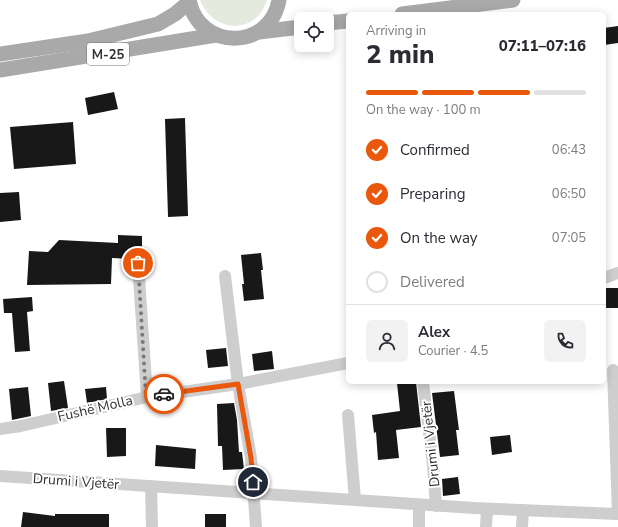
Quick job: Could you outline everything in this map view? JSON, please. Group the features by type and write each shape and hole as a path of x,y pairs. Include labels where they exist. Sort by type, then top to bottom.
{"main road":[{"name":"M-25","path":"189,1 194,16 204,27 216,35 231,39 246,38 259,32 270,22 278,9 279,0"},
{"path":"418,12 513,0"},
{"name":"M-25","path":"0,54 88,41 158,24 175,14 189,1"},
{"path":"334,22 346,21"},
{"name":"M-25","path":"259,32 294,28"},
{"name":"M-25","path":"0,70 216,35"}],"street":[{"path":"138,263 146,397"},
{"path":"606,277 618,273"},
{"path":"225,276 238,384 251,458 256,527"},
{"name":"Fushë Molla","path":"0,429 21,426 146,397 238,384 346,363"},
{"path":"613,370 618,514"},
{"name":"Drumi i Vjetër","path":"423,384 433,465 436,506"},
{"path":"348,415 355,500"},
{"name":"Drumi i Vjetër","path":"0,476 419,505 618,514"},
{"path":"151,486 152,527"},
{"path":"419,505 419,527"},
{"path":"486,527 487,509"},
{"path":"522,527 523,510"}],"shaded area":[{"path":"200,0 267,0 256,18 248,23 231,26 216,20 204,8"}],"building":[{"path":"618,26 618,43 606,45 606,28"},
{"path":"114,92 118,109 88,115 85,98"},
{"path":"185,118 188,216 168,217 165,119"},
{"path":"73,122 76,164 14,169 10,127"},
{"path":"19,192 21,220 0,222 0,193"},
{"path":"118,235 142,236 142,254 131,259 112,258 111,284 27,285 29,251 48,252 59,240 118,243"},
{"path":"261,253 264,299 244,301 241,255"},
{"path":"606,288 618,288 618,308 606,308"},
{"path":"32,297 33,311 27,312 30,351 15,352 12,313 4,313 3,299"},
{"path":"226,348 228,366 208,368 206,350"},
{"path":"272,351 274,369 254,371 252,354"},
{"path":"64,381 68,408 51,411 48,383"},
{"path":"397,384 416,384 421,427 396,430 399,458 378,460 376,432 374,433 372,415 400,411"},
{"path":"28,387 31,416 12,420 9,389"},
{"path":"106,387 107,399 87,403 85,389"},
{"path":"454,391 459,430 456,430 459,455 440,457 432,393"},
{"path":"234,403 237,420 239,452 242,452 244,469 223,470 222,446 218,446 217,404"},
{"path":"106,428 126,428 126,456 107,457"},
{"path":"510,435 512,452 492,455 490,437"},
{"path":"156,445 196,449 195,469 155,466"},
{"path":"458,477 460,494 443,496 442,479"},
{"path":"23,512 55,516 55,514 109,514 109,527 21,527"},
{"path":"205,514 226,514 226,527 205,527"}],"way so far":[{"path":"138,263 146,397 164,394"}],"route":[{"path":"164,394 238,384 251,458 253,482"}]}
